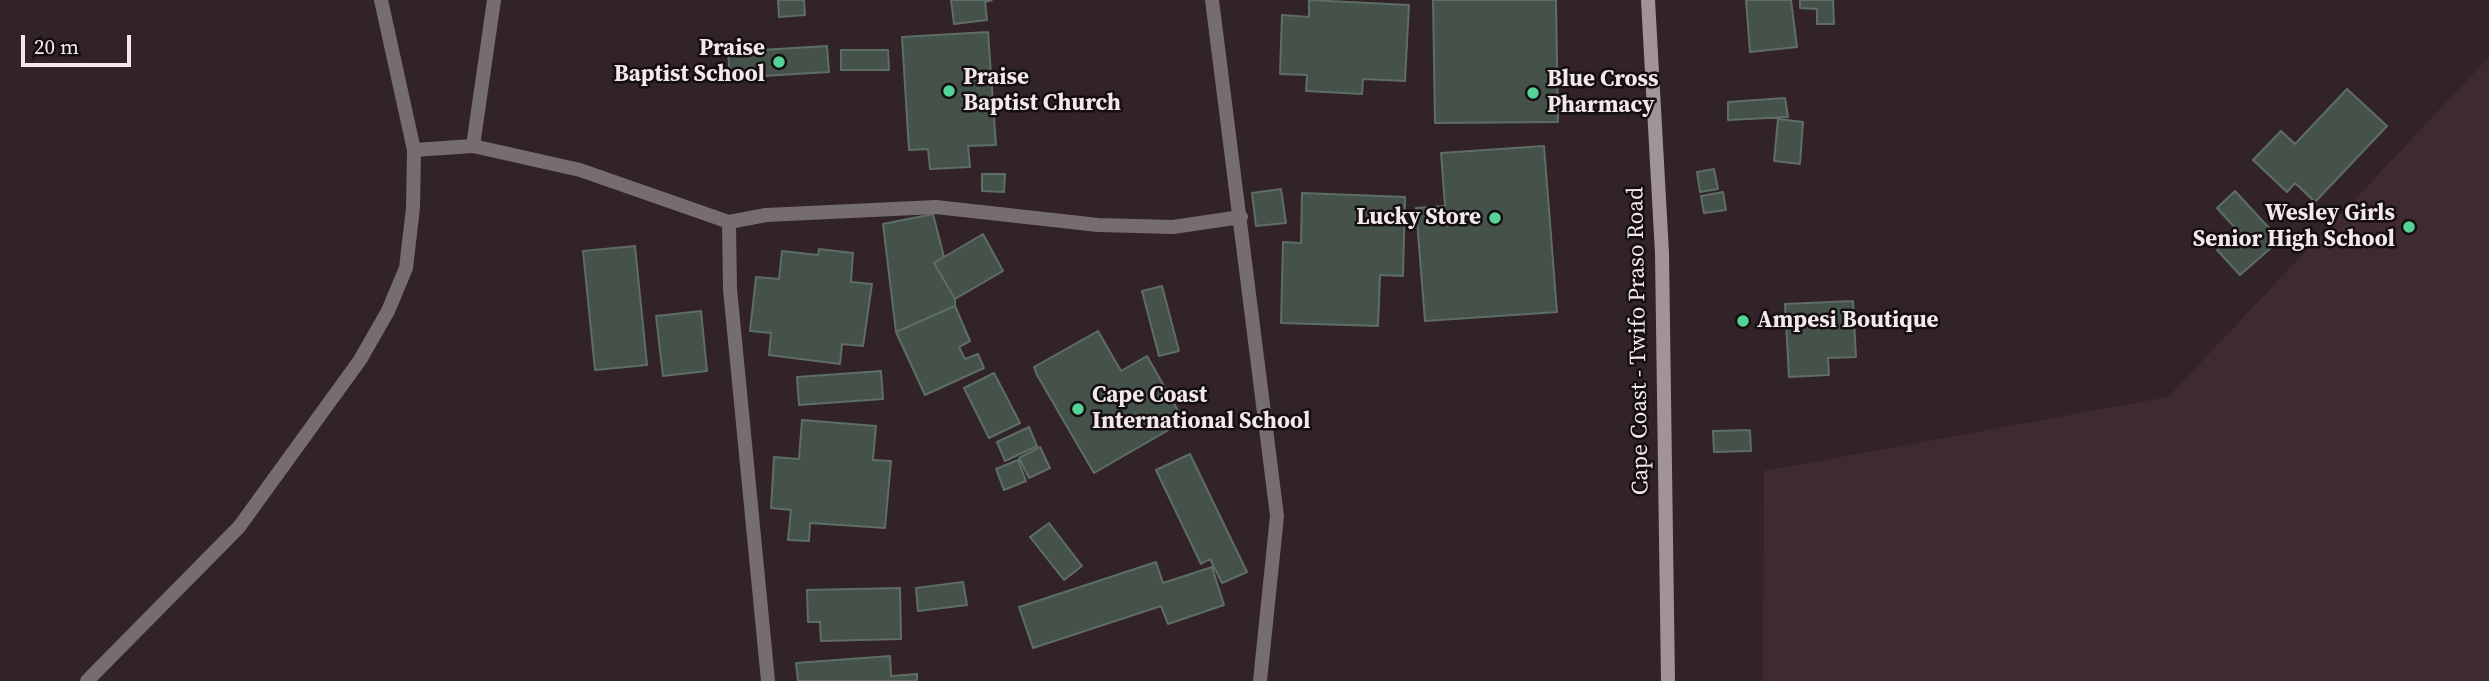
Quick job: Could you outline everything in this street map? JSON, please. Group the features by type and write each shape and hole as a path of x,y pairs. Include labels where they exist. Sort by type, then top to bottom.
{"main road":[{"name":"Cape Coast - Twifo Praso Road","path":"1648,0 1662,253 1668,681"}],"street":[{"path":"88,681 239,527 360,360 388,311 406,268 413,208 414,150 381,0"},
{"path":"473,146 494,0"},
{"path":"1212,0 1277,516 1260,681"},
{"path":"414,150 473,146 580,170 729,222 766,215 936,207 1098,225 1173,227 1241,217"},
{"path":"729,222 730,289 768,681"}],"shaded area":[{"name":"Wesley Girls Senior High School","path":"2489,57 2489,681 1763,681 1764,471 2168,397"}],"building":[{"path":"778,0 804,0 805,15 779,17"},
{"path":"951,0 992,0 985,2 987,20 954,24"},
{"path":"1309,0 1409,5 1405,81 1363,79 1362,94 1306,91 1307,75 1280,74 1282,15 1309,17"},
{"path":"1433,0 1556,0 1558,122 1435,123"},
{"path":"1746,0 1791,0 1797,47 1750,52"},
{"path":"1800,0 1833,0 1834,24 1817,24 1817,9 1800,8"},
{"name":"Praise Baptist Church","path":"988,32 996,145 968,146 970,167 930,169 928,149 909,150 902,37"},
{"name":"Praise Baptist School","path":"827,46 829,72 730,78 728,52"},
{"path":"841,50 888,50 889,70 841,70"},
{"path":"2347,89 2387,126 2315,202 2295,183 2287,192 2253,160 2281,131 2295,144"},
{"path":"1785,98 1788,117 1728,120 1728,102"},
{"path":"1778,119 1803,122 1800,164 1774,161"},
{"path":"1544,146 1557,312 1425,321 1416,208 1445,206 1441,153"},
{"path":"1714,169 1718,189 1700,192 1697,172"},
{"path":"982,174 1005,174 1004,192 982,191"},
{"path":"1281,189 1286,223 1256,226 1252,193"},
{"path":"2235,191 2280,240 2240,275 2217,250 2238,231 2217,208"},
{"path":"1723,192 1726,210 1704,213 1701,196"},
{"path":"1302,193 1405,197 1403,276 1380,275 1378,326 1281,323 1283,242 1301,243"},
{"path":"933,214 944,257 934,263 955,299 955,306 896,332 883,224"},
{"path":"983,234 1003,271 955,299 934,263"},
{"path":"635,246 647,365 595,370 583,251"},
{"path":"819,249 853,253 851,282 872,284 863,346 842,344 840,364 769,355 771,333 750,331 756,277 779,279 782,251 818,255"},
{"path":"1162,286 1179,351 1159,356 1142,291"},
{"path":"1853,301 1856,357 1828,358 1829,375 1789,377 1785,304"},
{"path":"955,306 970,341 959,347 965,359 978,354 984,368 925,395 896,332"},
{"path":"701,311 707,371 663,376 656,316"},
{"path":"1098,331 1121,371 1147,356 1184,421 1094,473 1034,367"},
{"path":"881,371 883,399 799,405 797,377"},
{"path":"994,373 1020,423 989,438 964,388"},
{"path":"802,420 876,426 873,460 891,461 885,528 810,523 809,541 788,540 791,510 771,508 774,457 799,459"},
{"path":"1029,427 1037,446 1005,461 997,442"},
{"path":"1750,430 1751,451 1714,452 1713,431"},
{"path":"1040,447 1050,468 1029,478 1019,458"},
{"path":"1190,454 1247,572 1222,583 1210,559 1201,564 1156,470"},
{"path":"1018,460 1026,481 1004,490 996,469"},
{"path":"1049,523 1082,566 1064,580 1030,537"},
{"path":"1156,562 1163,583 1212,567 1224,605 1168,624 1161,606 1033,648 1019,607"},
{"path":"963,582 967,605 918,611 916,588"},
{"path":"900,588 901,639 821,641 820,622 808,622 807,590"},
{"path":"890,656 891,676 917,674 917,681 798,681 796,663"}],"place":[{"name":"Praise Baptist School","path":"779,62"},
{"name":"Praise Baptist Church","path":"949,91"},
{"name":"Blue Cross Pharmacy","path":"1533,93"},
{"name":"Lucky Store","path":"1495,218"},
{"name":"Wesley Girls Senior High School","path":"2409,227"},
{"name":"Ampesi Boutique","path":"1743,321"},
{"name":"Cape Coast International School","path":"1078,409"}]}
